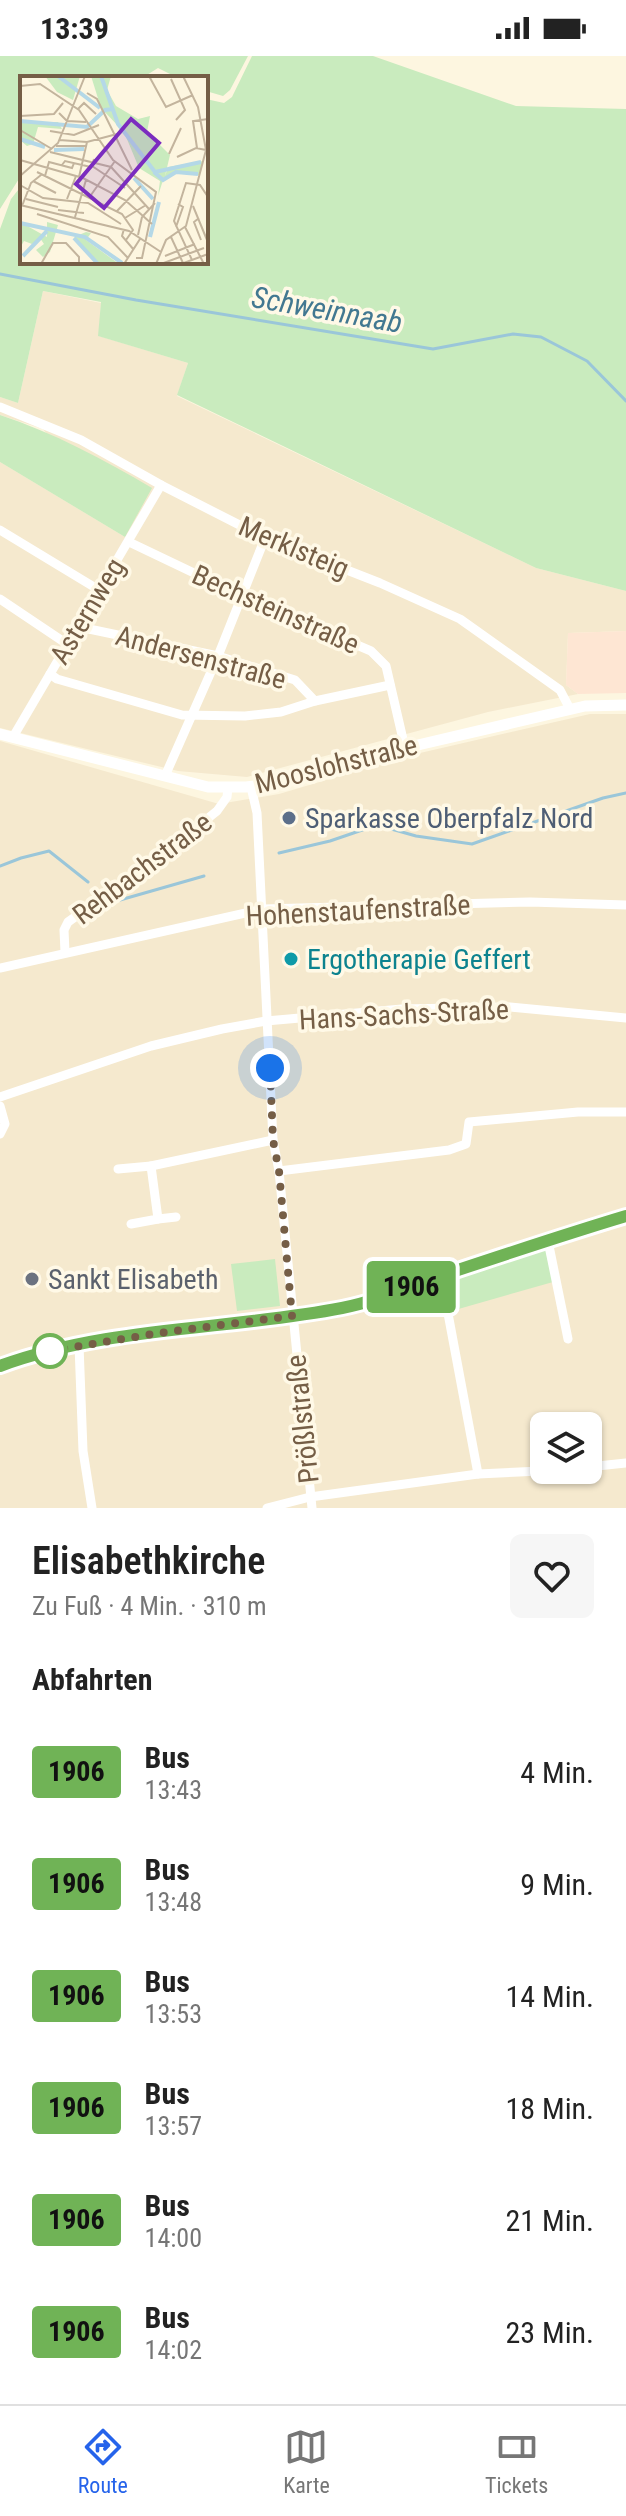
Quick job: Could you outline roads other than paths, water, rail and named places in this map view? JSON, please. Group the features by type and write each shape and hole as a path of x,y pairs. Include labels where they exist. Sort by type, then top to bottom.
{"street":[{"name":"Merklsteig","path":"0,407 81,440 265,538 380,583 460,619 560,690 570,709"},
{"name":"Asternweg","path":"13,737 161,485"},
{"path":"0,530 99,590"},
{"path":"165,776 265,538"},
{"name":"Bechsteinstraße","path":"129,542 240,595 371,651 386,666 405,748"},
{"path":"0,599 67,644"},
{"name":"Andersenstraße","path":"81,623 89,629 218,656 295,680 315,701"},
{"path":"50,674 182,715 245,716 281,712 315,701 390,685"},
{"name":"Mooslohstraße","path":"0,734 208,787 251,787 570,709 626,705"},
{"name":"Rehbachstraße","path":"65,952 64,930 68,922 217,811 227,797 228,787"},
{"name":"Prößlstraße","path":"251,787 257,813 263,909 273,1140 279,1171 312,1508"},
{"name":"Hohenstaufenstraße","path":"0,968 263,909 530,902 626,905"},
{"name":"Hans-Sachs-Straße","path":"0,1097 151,1046 266,1021 402,1009 510,1007 626,1018"},
{"path":"0,1106 5,1124 0,1134"},
{"path":"279,1171 449,1150 466,1144 469,1122 578,1112 626,1112"},
{"path":"118,1169 151,1166 273,1140"},
{"path":"151,1166 158,1219"},
{"path":"0,1366 28,1356 79,1345 292,1316 376,1300 626,1216"},
{"path":"131,1224 176,1217"},
{"path":"548,1241 568,1339"},
{"path":"441,1276 478,1474"},
{"path":"79,1345 83,1451 92,1508"},
{"path":"602,1466 626,1463"},
{"path":"267,1508 310,1497 478,1474 530,1472"}],"waterway":[{"name":"Schweinnaab","path":"0,274 136,300 433,349 513,334 541,337 587,361 626,401"},
{"path":"279,853 330,841 377,825 416,836 472,844 603,798 626,793"},
{"path":"0,866 49,851 88,882"},
{"path":"113,902 204,876"}],"place":[{"name":"Sparkasse Oberpfalz Nord","path":"289,818"},
{"name":"Ergotherapie Geffert","path":"291,959"},
{"name":"Sankt Elisabeth","path":"32,1279"}]}
